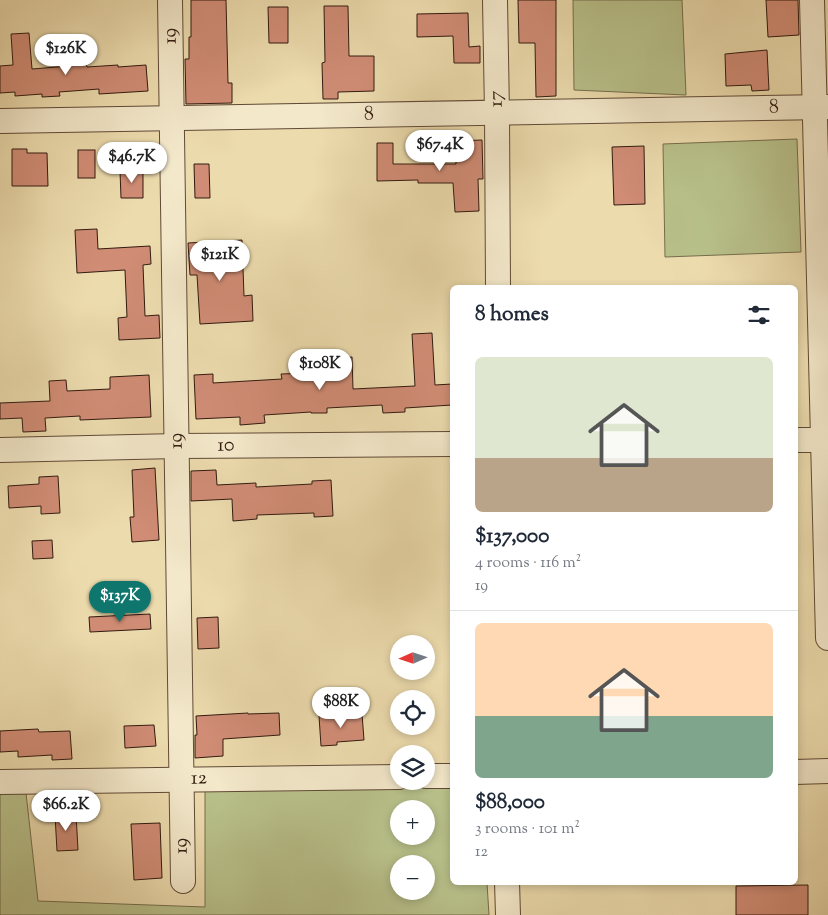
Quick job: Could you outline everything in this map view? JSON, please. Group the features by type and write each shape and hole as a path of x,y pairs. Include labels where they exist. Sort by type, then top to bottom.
{"street":[{"name":"19","path":"170,0 183,881"},
{"name":"17","path":"495,0 498,285"},
{"path":"812,0 821,108 828,638"},
{"name":"8","path":"0,121 821,108"},
{"path":"798,440 826,440"},
{"name":"10","path":"0,450 177,446 450,444"},
{"path":"798,772 828,771"},
{"path":"435,776 450,776"},
{"name":"12","path":"0,782 390,777"},
{"path":"507,885 508,915"}],"green space":[{"path":"573,0 682,0 686,95 574,90"},
{"path":"797,139 801,252 665,257 663,144"},
{"path":"450,774 450,885 487,885 489,915 0,915 0,785 25,784 38,901 205,907 205,778 390,781 390,790 435,790 435,778"}],"building":[{"path":"191,0 226,0 228,83 232,83 232,103 186,104 185,59 189,59"},
{"path":"518,0 556,0 556,96 536,97 535,43 519,43"},
{"path":"766,0 798,0 799,35 768,37"},
{"path":"324,6 348,6 349,56 374,56 374,91 338,92 338,99 323,99 322,63 325,62"},
{"path":"268,7 288,7 288,43 269,43"},
{"path":"468,13 469,47 480,46 480,63 454,63 453,36 417,37 417,14"},
{"path":"29,33 32,69 86,63 87,67 146,65 148,91 99,94 99,89 59,92 60,96 42,97 42,94 15,96 15,92 0,93 0,66 13,65 11,34"},
{"path":"767,50 769,90 752,91 751,85 726,86 725,54"},
{"path":"482,140 483,179 478,179 479,211 455,212 453,183 418,183 418,180 377,181 377,143 393,143 393,164 456,164 455,141"},
{"path":"644,146 645,204 614,205 612,147"},
{"path":"12,149 27,149 27,153 47,153 48,186 12,186"},
{"path":"78,150 95,150 95,178 78,178"},
{"path":"194,164 209,164 210,198 195,198"},
{"path":"120,171 143,171 143,198 121,198"},
{"path":"97,229 98,249 150,246 151,264 143,265 145,316 159,315 160,338 119,340 118,318 127,317 125,270 77,273 75,230"},
{"path":"242,240 244,296 252,295 253,321 200,324 197,275 190,275 188,243"},
{"path":"432,333 435,385 450,384 450,405 405,408 405,412 383,413 382,405 327,408 327,413 311,412 264,415 265,423 240,425 240,417 196,419 194,375 213,374 213,383 282,379 281,374 309,373 309,370 330,369 330,359 352,357 353,389 415,386 412,334"},
{"path":"149,375 151,417 80,420 80,416 45,418 46,431 23,432 22,418 0,419 0,403 50,401 49,381 66,380 67,391 110,389 110,377"},
{"path":"155,468 159,540 132,542 130,517 134,517 132,470"},
{"path":"216,470 217,485 256,483 256,487 312,484 312,481 331,480 333,516 314,517 314,513 257,515 257,519 233,521 232,499 191,501 191,471"},
{"path":"58,476 60,513 41,514 41,506 9,508 8,486 39,484 39,477"},
{"path":"52,540 53,558 33,559 32,541"},
{"path":"150,614 151,629 90,632 89,617"},
{"path":"218,617 219,648 198,649 197,618"},
{"path":"279,713 280,735 223,739 223,756 195,758 196,716"},
{"path":"362,714 364,740 337,742 337,745 321,746 319,716"},
{"path":"154,725 156,746 125,748 124,726"},
{"path":"38,729 39,732 70,731 72,759 52,760 52,755 18,757 18,751 0,752 0,731"},
{"path":"76,814 78,850 57,851 55,815"},
{"path":"160,823 162,878 134,880 131,824"},
{"path":"808,885 808,915 736,915 736,886"}]}
